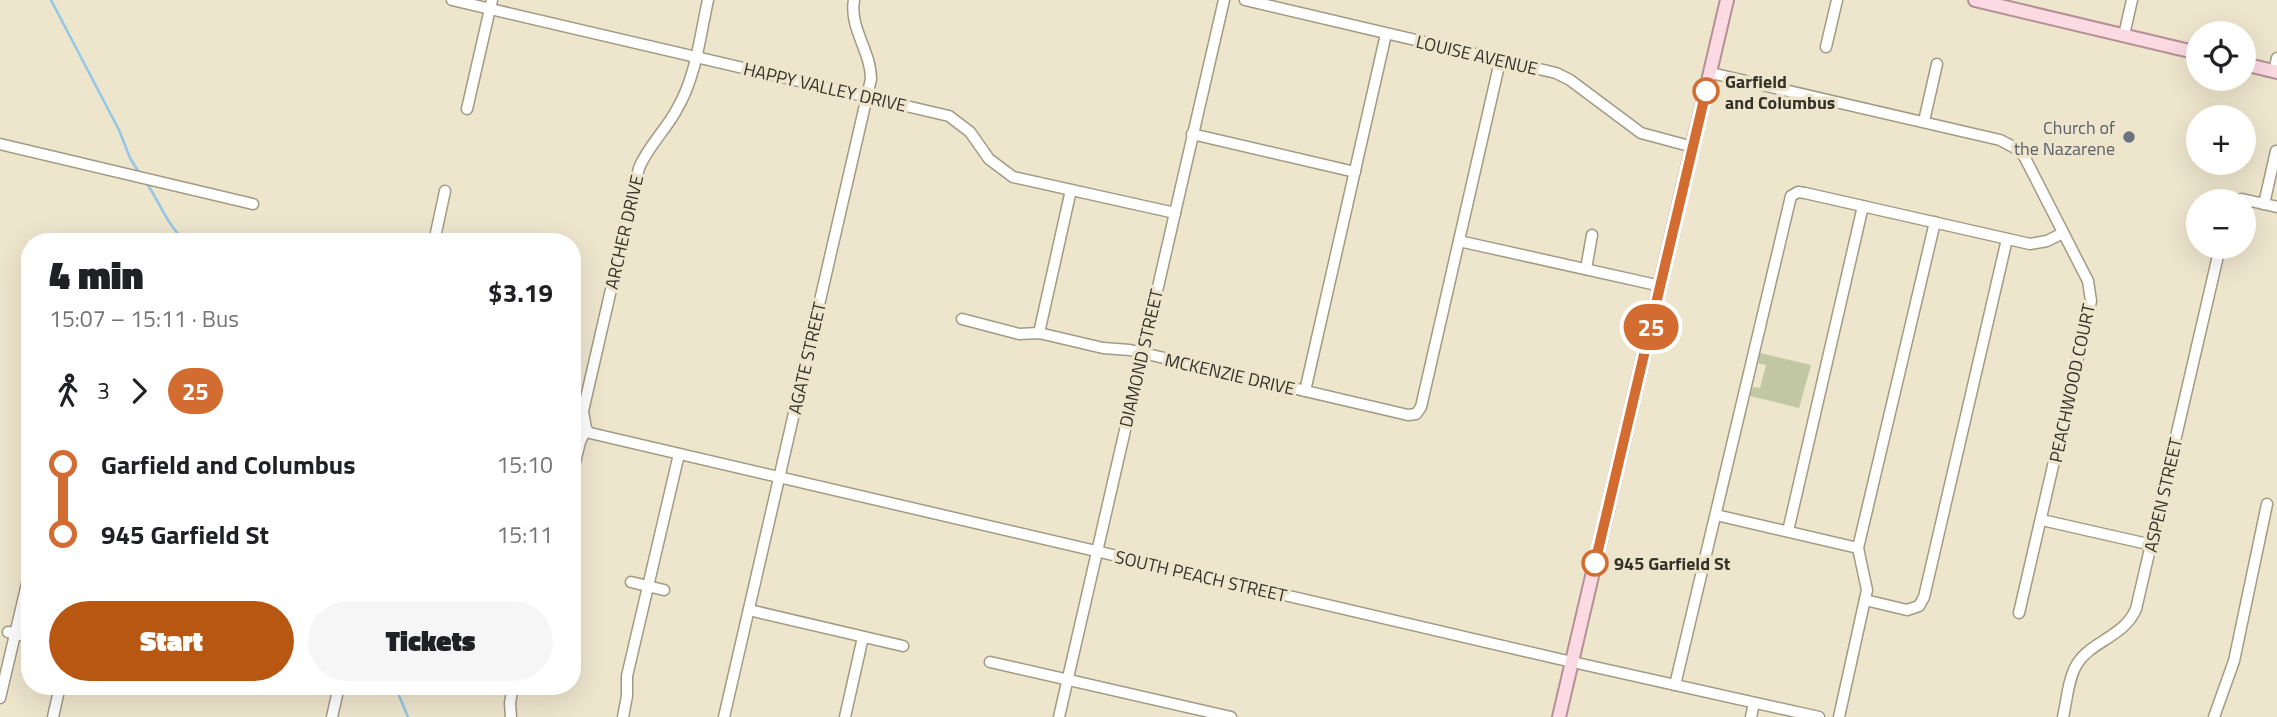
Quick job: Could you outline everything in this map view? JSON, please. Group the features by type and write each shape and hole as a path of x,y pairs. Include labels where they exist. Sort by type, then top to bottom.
{"main road":[{"path":"1559,717 1727,0"},
{"path":"1975,0 2015,5 2186,50"},
{"path":"2256,65 2276,67"}],"street":[{"name":"HAPPY VALLEY DRIVE","path":"452,0 491,4 695,57 949,116 970,132 989,159 1013,177 1174,213"},
{"name":"ARCHER DRIVE","path":"581,440 586,429 583,411 639,168 685,93 708,0"},
{"name":"AGATE STREET","path":"723,717 871,79 870,63 853,15 854,0"},
{"name":"DIAMOND STREET","path":"1059,717 1224,0"},
{"name":"LOUISE AVENUE","path":"1245,0 1564,76 1642,133 1693,147"},
{"path":"1826,47 1837,0"},
{"path":"2124,35 2132,0"},
{"path":"467,109 491,4"},
{"path":"1305,391 1387,34"},
{"path":"1500,61 1459,241 1661,286"},
{"path":"1924,121 1937,65"},
{"name":"PEACHWOOD COURT","path":"1710,73 1924,121 2000,140 2019,150 2088,281 2091,300 2019,613"},
{"path":"1192,134 1355,172"},
{"path":"0,144 253,204"},
{"path":"2264,204 2276,151"},
{"path":"1039,333 1072,190"},
{"path":"436,233 445,191"},
{"path":"1675,685 1791,196 1798,192 1805,193 2029,244 2039,244 2063,233"},
{"path":"2256,202 2277,207"},
{"path":"1788,531 1863,206"},
{"path":"1839,717 1867,590 1858,548 1935,222"},
{"path":"1586,269 1592,235"},
{"path":"1865,600 1907,610 1922,603 2007,239"},
{"name":"MCKENZIE DRIVE","path":"962,319 1018,334 1039,333 1103,348 1142,353 1408,415 1416,414 1421,407 1459,241"},
{"name":"ASPEN STREET","path":"2063,717 2077,663 2132,618 2217,259"},
{"name":"SOUTH PEACH STREET","path":"586,429 590,433 780,478 1819,717"},
{"path":"623,717 627,676 679,454"},
{"path":"2214,717 2234,661 2267,504"},
{"path":"1716,515 1858,548"},
{"path":"2042,520 2151,545"},
{"path":"631,582 664,590"},
{"path":"0,698 12,633 21,602"},
{"path":"749,610 903,646"},
{"path":"12,633 21,635"},
{"path":"845,717 863,637"},
{"path":"990,662 1231,717"},
{"path":"53,717 58,695"},
{"path":"332,717 337,695"},
{"path":"511,695 512,717"},
{"path":"1751,717 1754,703"}],"green space":[{"path":"1760,353 1811,365 1799,408 1750,396 1753,387 1760,388 1766,365 1758,363"}],"waterway":[{"path":"51,0 140,174"},
{"path":"146,182 178,233"},
{"path":"399,695 408,717"}],"bus line":[{"name":"25","path":"1595,563 1706,91"}],"place":[{"name":"Garfield and Columbus","path":"1706,91"},
{"name":"Church of the Nazarene","path":"2129,137"},
{"name":"945 Garfield St","path":"1595,563"}]}
